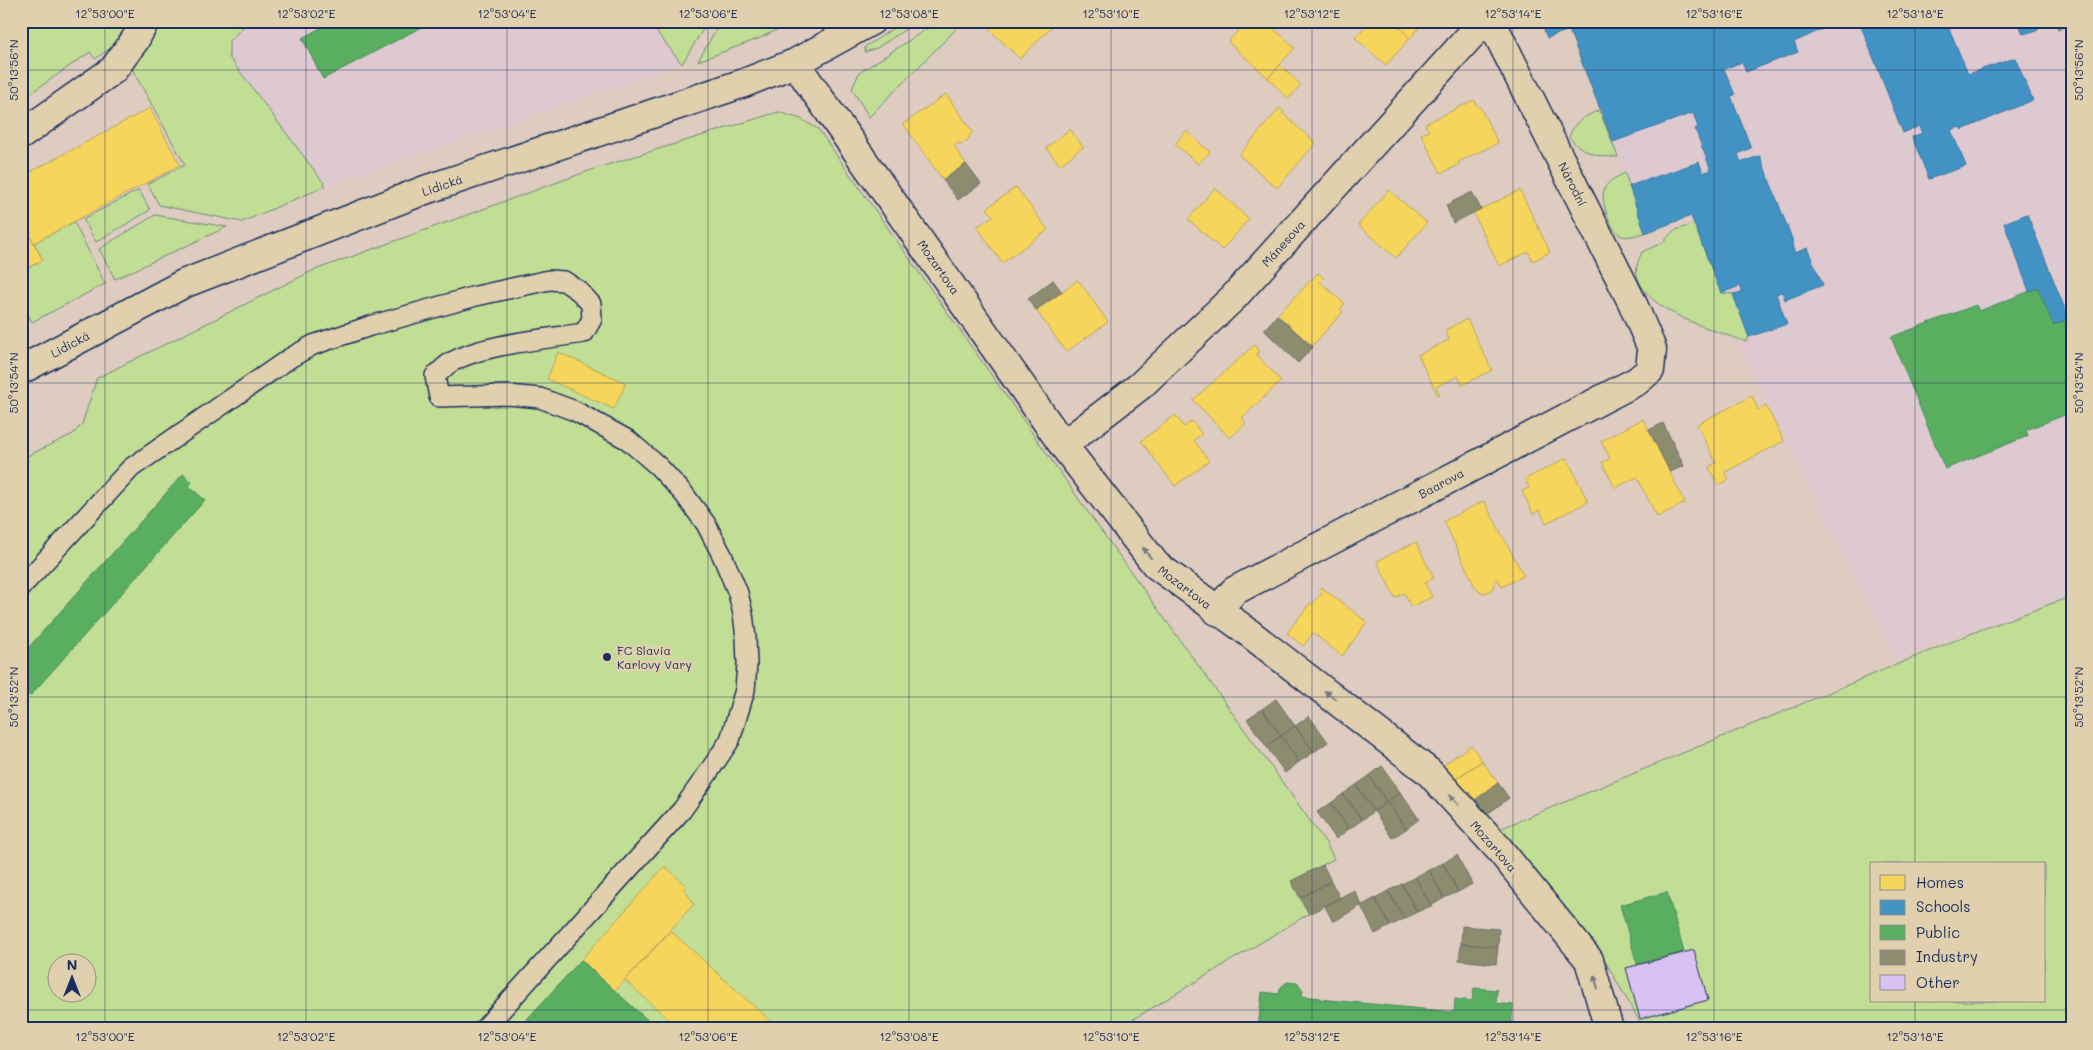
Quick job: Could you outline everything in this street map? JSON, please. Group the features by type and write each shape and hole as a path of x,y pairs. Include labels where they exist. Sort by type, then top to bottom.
{"street":[{"path":"21,135 113,70 135,40 145,21"},
{"name":"Lidická","path":"21,370 183,284 425,190 735,86 795,63 870,21"},
{"name":"Mánesova","path":"1063,445 1140,386 1233,298 1484,21"},
{"name":"Národní","path":"1491,21 1632,302 1652,349"},
{"name":"Mozartova","path":"795,63 1063,445 1156,565 1216,611 1240,626 1429,772 1498,849 1589,960 1609,1029"},
{"name":"Baarova","path":"1216,611 1234,591 1637,382 1650,370 1652,349"}],"lane":[{"path":"21,587 131,468 290,358 313,345 370,326 476,296 549,280 564,281 580,291 591,304 592,319 584,334 504,346 450,363 435,376 439,397 508,395 540,398 575,411 605,426 628,440 658,466 684,494 706,524 738,593 746,638 745,690 730,740 682,810 484,1029"}],"shaded area":[{"path":"249,21 648,21 682,64 326,186 229,57 229,41"},
{"path":"1541,21 2072,21 2072,595 1896,659 1748,365 1691,216 1645,233 1613,142 1569,30 1547,38"}],"green space":[{"path":"21,21 134,21 119,42 95,59 90,52 21,100"},
{"path":"155,21 249,21 229,41 229,57 326,186 242,222 159,205 148,184 185,165 131,67"},
{"path":"648,21 708,21 682,64"},
{"path":"721,21 795,21 758,39 698,61"},
{"path":"904,21 918,21 877,48 865,52 865,47"},
{"path":"939,21 964,21 869,117 852,89 859,73"},
{"path":"1599,110 1618,157 1591,153 1579,147 1569,137 1577,123 1584,117"},
{"name":"FC Slavia Karlovy Vary","path":"778,112 801,119 818,129 1095,522 1326,843 1334,859 1292,881 1310,913 1117,1029 21,1029 21,459 73,434 82,424 97,378 312,271 594,169"},
{"path":"1625,173 1645,233 1627,237 1618,233 1610,223 1603,195 1607,184"},
{"path":"139,190 150,210 96,242 83,219"},
{"path":"155,215 227,227 115,279 99,249"},
{"path":"74,222 105,284 32,322 21,301 21,271 43,260 34,243"},
{"path":"1694,224 1721,293 1733,294 1749,337 1746,342 1699,325 1667,309 1653,300 1643,288 1637,275 1637,266 1642,252 1664,242 1673,231"},
{"path":"2072,596 2072,1029 1644,1029 1594,942 1497,830 1980,630"}],"building: Homes":[{"path":"997,21 1057,21 1020,59 989,29"},
{"path":"1247,21 1266,21 1295,48 1268,78 1228,42"},
{"path":"1370,21 1393,21 1410,38 1386,65 1355,38"},
{"path":"1393,21 1425,21 1410,38"},
{"path":"1280,65 1301,85 1288,99 1268,78"},
{"path":"946,94 973,132 969,139 962,144 958,143 954,146 966,164 943,180 903,124"},
{"path":"1474,100 1478,107 1480,107 1498,143 1458,162 1459,165 1441,173 1421,134 1429,131 1425,124"},
{"path":"150,108 180,165 34,243 21,220 21,177"},
{"path":"1280,108 1284,112 1282,113 1316,143 1277,188 1239,155"},
{"path":"1070,129 1083,147 1060,165 1046,148"},
{"path":"1186,131 1210,152 1198,164 1175,144"},
{"path":"1016,187 1048,230 1002,263 977,227 993,216 987,208"},
{"path":"1215,188 1249,219 1222,250 1188,219"},
{"path":"1389,190 1427,223 1396,258 1358,225"},
{"path":"1520,190 1550,252 1533,261 1528,252 1499,266 1473,213"},
{"path":"21,220 43,260 21,271"},
{"path":"1318,273 1324,278 1320,282 1345,304 1340,309 1343,312 1312,346 1277,315"},
{"path":"1078,280 1108,322 1066,352 1036,310"},
{"path":"1467,319 1492,370 1462,385 1458,376 1436,387 1440,395 1438,396 1418,355 1449,340 1445,330"},
{"path":"1254,345 1260,352 1256,354 1281,381 1242,418 1246,423 1230,438 1193,400"},
{"path":"558,352 626,383 614,409 547,379"},
{"path":"1752,396 1758,410 1766,406 1784,441 1725,472 1729,480 1718,485 1709,467 1716,463 1697,424"},
{"path":"1175,415 1184,427 1192,421 1202,434 1194,440 1209,461 1175,486 1141,441"},
{"path":"1643,419 1685,503 1657,517 1637,477 1615,488 1602,462 1610,459 1601,441"},
{"path":"1567,458 1588,502 1546,523 1540,510 1533,514 1522,491 1529,488 1525,479"},
{"path":"1484,501 1524,576 1502,587 1498,579 1490,591 1484,593 1475,587 1444,521"},
{"path":"1416,542 1434,578 1425,583 1432,597 1411,607 1404,593 1395,598 1377,561"},
{"path":"1321,587 1367,622 1342,656 1313,633 1303,646 1287,633 1310,603 1312,604 1322,593 1319,590"},
{"path":"1471,745 1482,761 1454,780 1442,766"},
{"path":"1482,761 1498,783 1473,802 1457,780 1454,780"},
{"path":"665,866 686,886 684,889 694,904 615,991 581,960"},
{"path":"671,931 779,1029 679,1029 625,980"}],"building: Schools":[{"path":"1541,21 1706,21 1709,30 1731,21 1840,21 1794,42 1798,52 1746,72 1742,62 1724,69 1735,95 1731,96 1751,148 1738,154 1741,162 1760,156 1794,244 1792,246 1795,253 1807,248 1823,285 1785,300 1782,292 1776,294 1787,324 1749,337 1733,294 1743,292 1740,286 1721,293 1691,216 1645,233 1629,186 1699,162 1703,173 1711,170 1695,129 1698,127 1693,113 1613,142 1569,30 1547,38"},
{"path":"1859,21 1946,21 1968,74 2015,58 2033,100 1962,130 1960,127 1951,130 1966,166 1929,179 1912,137 1922,133 1920,126 1903,133"},
{"path":"2018,21 2035,21 2038,30 2023,34"},
{"path":"2027,214 2069,319 2053,325 2038,288 2029,291 2004,223"}],"building: Public":[{"path":"333,21 433,21 323,79 302,38"},
{"path":"2035,21 2055,21 2039,27 2038,30"},
{"path":"2055,21 2072,21 2072,24 2058,29"},
{"path":"2038,288 2053,325 2072,318 2072,412 2026,430 2028,436 1945,469 1891,337 1976,305 1979,311"},
{"path":"183,474 192,482 189,486 205,500 30,696 21,689 21,656"},
{"path":"1667,892 1684,952 1637,964 1620,905"},
{"path":"581,960 654,1026 652,1029 518,1029"},
{"path":"1287,982 1297,983 1303,990 1302,996 1454,1012 1455,999 1472,1001 1474,988 1497,990 1496,1003 1513,1005 1511,1029 1258,1029 1262,992 1279,994 1280,988"}],"building: Industry":[{"path":"966,164 981,184 958,200 943,180"},
{"path":"1472,192 1481,209 1453,223 1446,205"},
{"path":"1053,280 1062,292 1036,310 1028,299"},
{"path":"1277,315 1313,347 1298,363 1264,330"},
{"path":"1663,423 1684,466 1670,472 1649,430"},
{"path":"1276,699 1295,726 1281,736 1262,709"},
{"path":"1262,709 1281,736 1266,746 1247,719"},
{"path":"1309,716 1328,742 1314,752 1295,726"},
{"path":"1295,726 1314,752 1299,762 1281,736"},
{"path":"1281,736 1299,762 1285,773 1266,746"},
{"path":"1382,766 1400,792 1387,802 1369,776"},
{"path":"1369,776 1387,802 1374,811 1356,785"},
{"path":"1498,783 1509,798 1486,815 1475,800"},
{"path":"1356,785 1374,811 1362,820 1343,794"},
{"path":"1400,792 1419,819 1406,829 1387,802"},
{"path":"1343,794 1362,820 1349,829 1331,803"},
{"path":"1387,802 1406,829 1392,838 1374,811"},
{"path":"1331,803 1349,829 1336,839 1317,812"},
{"path":"1457,855 1472,884 1458,892 1443,863"},
{"path":"1443,863 1458,892 1444,898 1429,870"},
{"path":"1323,865 1331,881 1300,898 1291,881"},
{"path":"1429,870 1444,898 1431,906 1415,877"},
{"path":"1415,877 1431,906 1417,912 1402,884"},
{"path":"1331,881 1340,898 1309,914 1300,898"},
{"path":"1402,884 1417,912 1404,919 1388,891"},
{"path":"1354,890 1362,905 1333,922 1325,906"},
{"path":"1388,891 1404,919 1390,926 1375,898"},
{"path":"1375,898 1390,926 1375,934 1361,906"},
{"path":"1462,926 1499,929 1498,947 1461,944"},
{"path":"1461,944 1498,947 1496,964 1459,960"}],"building: Other":[{"path":"1694,950 1708,1000 1640,1019 1626,968"}],"place":[{"name":"FC Slavia Karlovy Vary","path":"607,657"}]}
